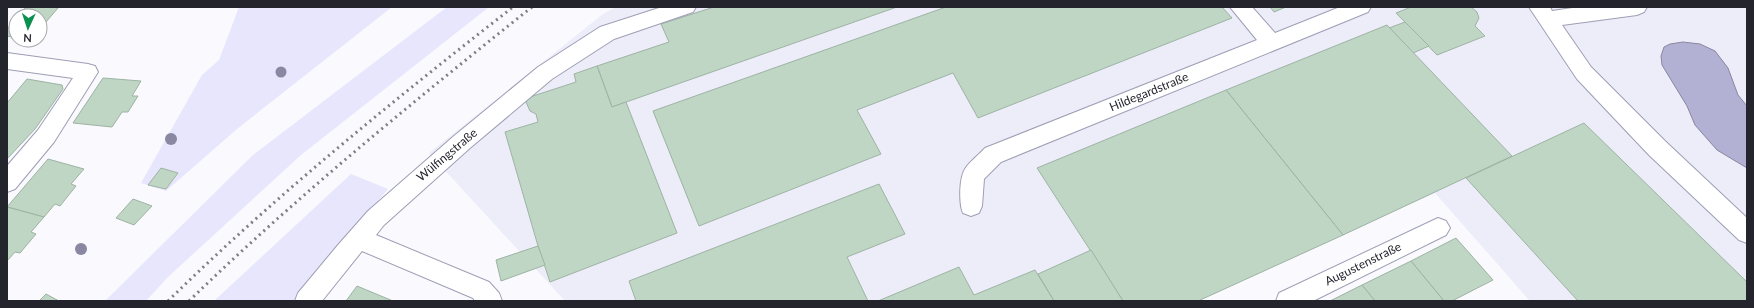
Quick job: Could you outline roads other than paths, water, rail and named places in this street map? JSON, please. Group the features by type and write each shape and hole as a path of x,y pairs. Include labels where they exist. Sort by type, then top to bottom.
{"street":[{"name":"Wülfingstraße","path":"307,301 358,238 403,193 545,73 607,33 686,7"},
{"path":"1240,7 1271,43"},
{"name":"Hildegardstraße","path":"971,206 973,175 993,155 1361,7"},
{"path":"1543,13 1637,7"},
{"path":"1543,13 1584,73 1657,148 1747,233"},
{"path":"7,61 88,72 46,136 7,182"},
{"name":"Augustenstraße","path":"1288,301 1438,228"},
{"path":"358,238 481,290 490,301"}],"railway":[{"path":"168,301 251,223 336,149 513,7"},
{"path":"189,301 272,224 357,150 532,7"}]}
